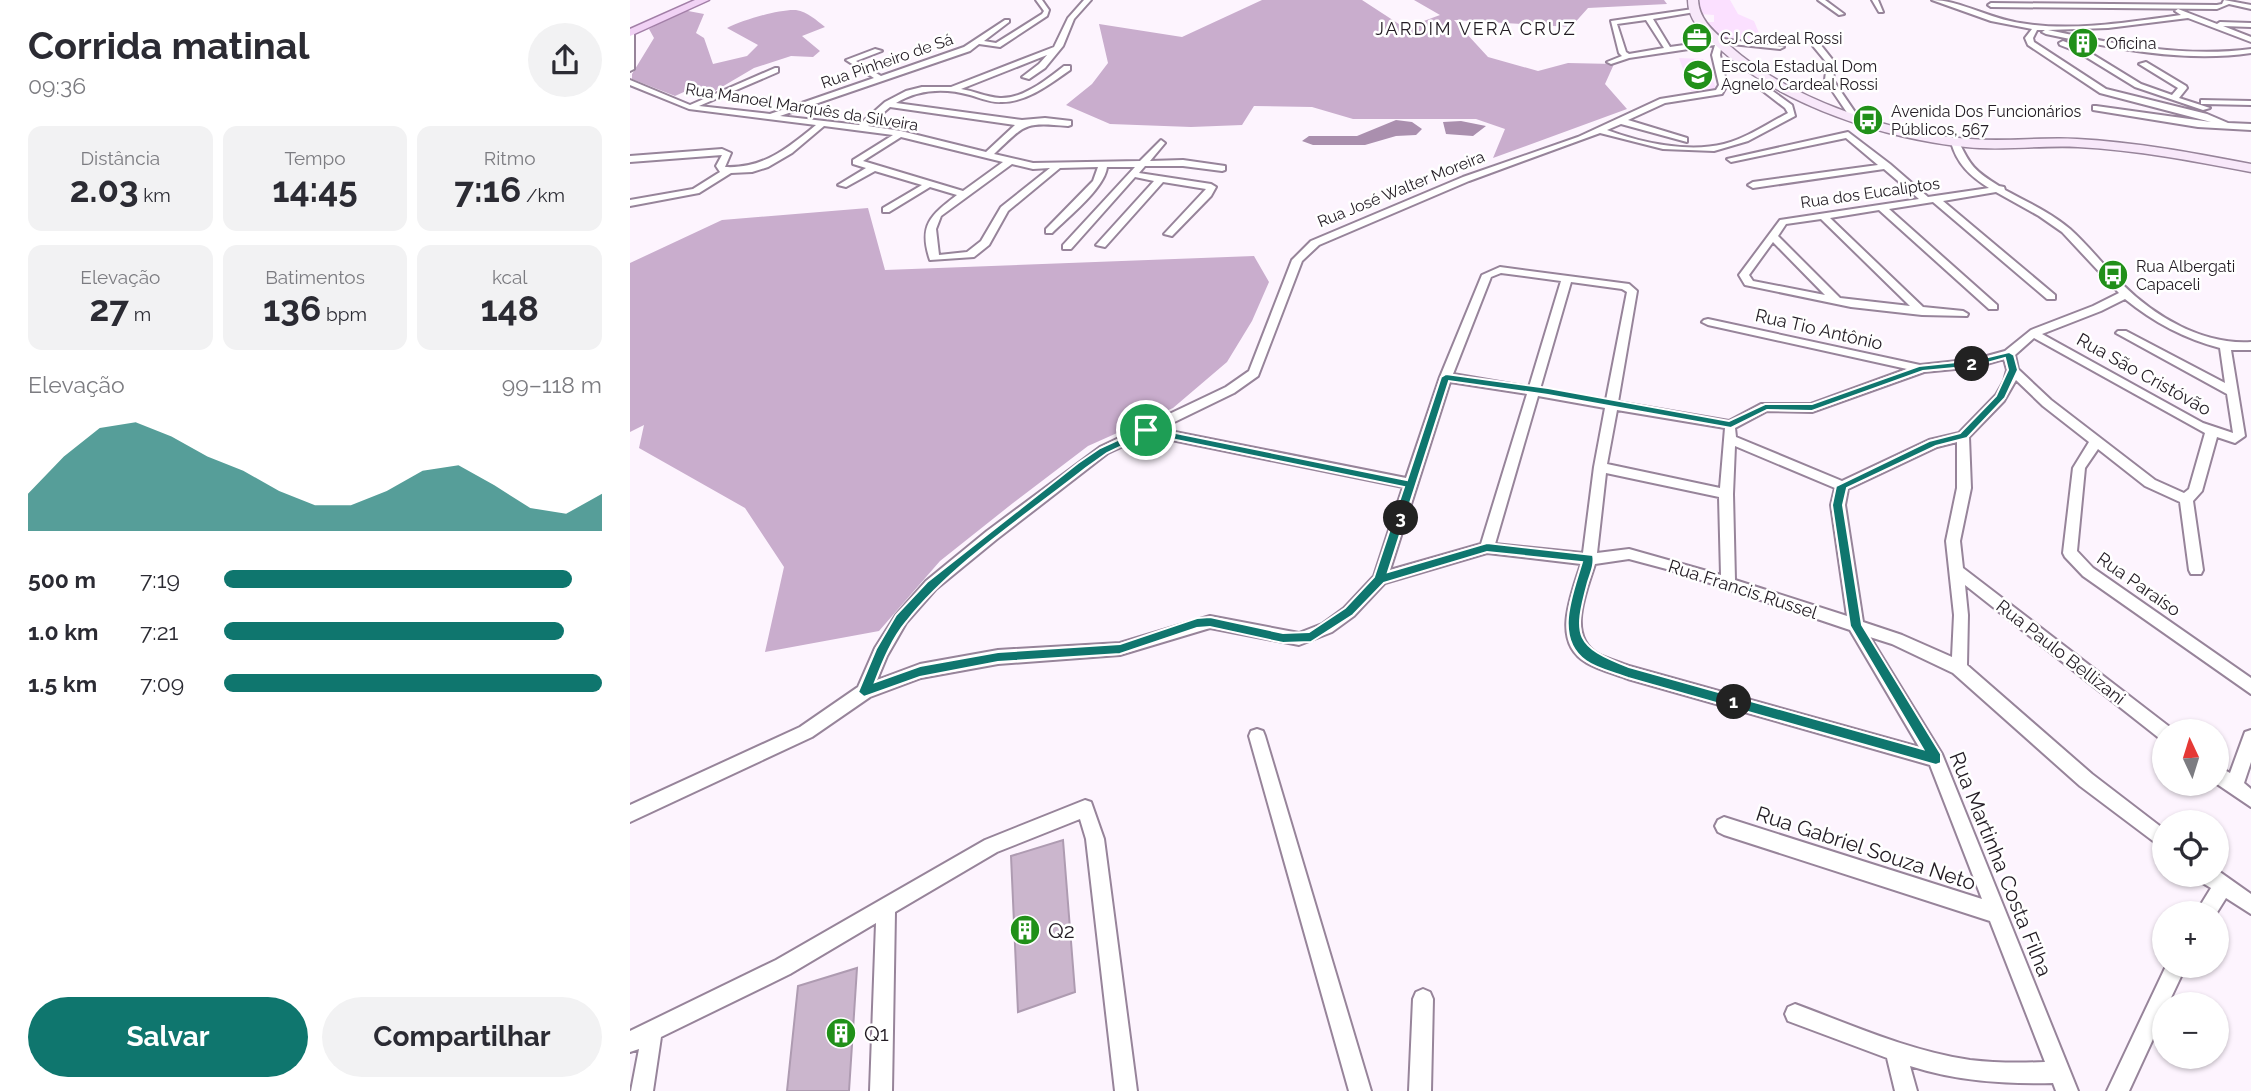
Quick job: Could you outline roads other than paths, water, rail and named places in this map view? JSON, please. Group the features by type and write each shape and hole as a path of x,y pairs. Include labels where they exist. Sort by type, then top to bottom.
{"main road":[{"path":"630,32 705,0"}],"street":[{"path":"979,42 998,44 1045,15 1047,11 1039,0"},
{"path":"1026,77 1042,66 1063,40 1071,19 1088,0"},
{"path":"1821,0 1841,14"},
{"path":"1875,0 1881,11"},
{"path":"1935,0 1957,10 2031,29 2087,51 2129,82 2155,92 2208,103 2251,103"},
{"path":"1987,16 1988,2 2217,7 2227,1 2251,7"},
{"path":"1628,56 1623,53 1613,22 1648,17 1693,5 1718,42 1763,77 1855,118 1955,142 2080,144 2251,168"},
{"path":"2169,5 2186,16 2216,24 2251,40"},
{"path":"2031,29 2140,23 2186,16"},
{"path":"1648,17 1669,51"},
{"name":"Rua Pinheiro de Sá","path":"769,117 979,42 1007,21"},
{"path":"2216,24 2251,25"},
{"path":"2031,29 2129,45 2227,54 2251,51"},
{"path":"2031,29 2031,43 2103,91 2138,102 2204,116 2227,126"},
{"path":"630,32 630,69"},
{"path":"1611,62 1628,56 1718,42 1780,47"},
{"name":"Rua José Walter Moreira","path":"864,692 880,653 901,619 931,585 1104,450 1230,390 1254,373 1297,260 1315,243 1466,178 1599,130 1662,101 1719,93 1723,85 1716,55 1718,42"},
{"path":"1817,46 1831,63 1829,80 1855,118"},
{"path":"953,89 1055,49"},
{"path":"878,51 850,60 880,79"},
{"path":"2143,64 2183,88 2174,98"},
{"path":"861,128 887,104 930,86 1007,99 1046,84 1067,68"},
{"path":"689,107 775,70"},
{"path":"1599,130 1643,143 1721,148 1792,114 1789,107 1763,88 1763,77"},
{"name":"Rua Manoel Marquês da Silveira","path":"630,82 689,107 901,134 1056,168 1183,163 1222,168"},
{"path":"2138,102 2155,92"},
{"path":"2208,103 2227,126"},
{"path":"887,104 1022,123 1068,123"},
{"path":"2096,108 2251,127"},
{"path":"1618,120 1721,148"},
{"path":"988,155 1022,123"},
{"path":"630,159 722,152 727,153 720,169 728,171 770,165 823,124"},
{"path":"901,134 856,161 965,195"},
{"path":"1731,159 1848,135 2051,297"},
{"path":"1955,142 1969,172 2056,223 2090,253 2126,294 2182,329 2225,346 2251,346"},
{"path":"1067,247 1136,175 1161,144"},
{"path":"1010,160 979,190 965,195 943,209 933,222 934,258 975,251 985,243 1004,209 1056,168"},
{"path":"1049,231 1096,183 1102,174 1103,166"},
{"path":"1753,185 1887,166"},
{"path":"843,186 873,168"},
{"path":"630,203 696,191 728,171"},
{"path":"1136,175 1203,184 1211,189 1169,234"},
{"path":"1101,245 1161,179"},
{"path":"886,210 929,184"},
{"name":"Rua dos Eucaliptos","path":"1963,314 1837,302 1745,280 1744,275 1783,222 2001,189"},
{"path":"1881,207 1993,307"},
{"path":"1823,216 1922,312"},
{"path":"1772,235 1837,302"},
{"path":"630,814 806,732 864,692 920,671 998,657 1120,649 1197,623 1210,622 1283,638 1311,637 1349,612 1380,579 1446,377 1487,275 1500,270 1625,286 1633,294 1600,467 1589,559 1572,618 1578,645 1591,658 1628,672 1936,759"},
{"path":"1487,548 1567,278"},
{"path":"1730,432 1765,407 1812,408 1922,368 1976,363 2009,355 2034,334 2126,294"},
{"name":"Rua Tio Antônio","path":"1708,322 1922,368"},
{"path":"2122,333 2232,392"},
{"name":"Rua São Cristóvão","path":"2034,334 2212,431 2233,439 2239,436 2232,392"},
{"path":"2225,346 2232,392"},
{"path":"2009,355 2013,370 2047,403 2158,488 2186,499"},
{"path":"1842,486 1933,443 1963,436 2000,398 2013,370"},
{"path":"1446,377 1611,404 1730,432 1842,486"},
{"path":"1146,430 1410,484"},
{"path":"2186,499 2194,491 2212,431"},
{"path":"1728,585 1726,494 1730,432"},
{"path":"1959,668 1961,615 1953,541 1964,488 1963,436"},
{"name":"Rua Paraíso","path":"2097,441 2079,468 2070,553 2088,572 2251,687"},
{"path":"1600,467 1726,494"},
{"path":"1842,486 1838,505 1856,626"},
{"path":"2186,499 2196,570"},
{"name":"Rua Francis Russel","path":"1380,579 1487,548 1589,559 1629,554 1645,556 1897,639 1959,668 2086,780 2152,831"},
{"name":"Rua Paulo Bellizani","path":"1956,571 2152,723"},
{"name":"Rua Martinha Costa Filha","path":"1856,626 1936,759 2063,1081"},
{"path":"1257,736 1360,1091"},
{"path":"2234,787 2251,737"},
{"path":"2230,784 2251,799"},
{"path":"630,1042 783,967 991,846 1085,808 1095,839 1126,1091"},
{"name":"Rua Gabriel Souza Neto","path":"1724,826 1995,914"},
{"path":"2225,887 2251,905"},
{"path":"881,1091 886,909"},
{"path":"2118,1091 2170,978"},
{"path":"1420,1091 1423,999"},
{"path":"1795,1014 1895,1051 1958,1069 2063,1081"},
{"path":"642,1091 652,1031"},
{"path":"1895,1051 1906,1091"}],"place":[{"name":"CJ Cardeal Rossi","path":"1697,38"},
{"name":"Oficina","path":"2083,43"},
{"name":"Escola Estadual Dom Agnelo Cardeal Rossi","path":"1698,75"},
{"name":"Avenida Dos Funcionários Públicos, 567","path":"1868,120"},
{"name":"Rua Albergati Capaceli","path":"2113,275"},
{"name":"Q2","path":"1025,930"},
{"name":"Q1","path":"841,1033"}],"district":[{"name":"JARDIM VERA CRUZ","path":"1476,28"}]}
